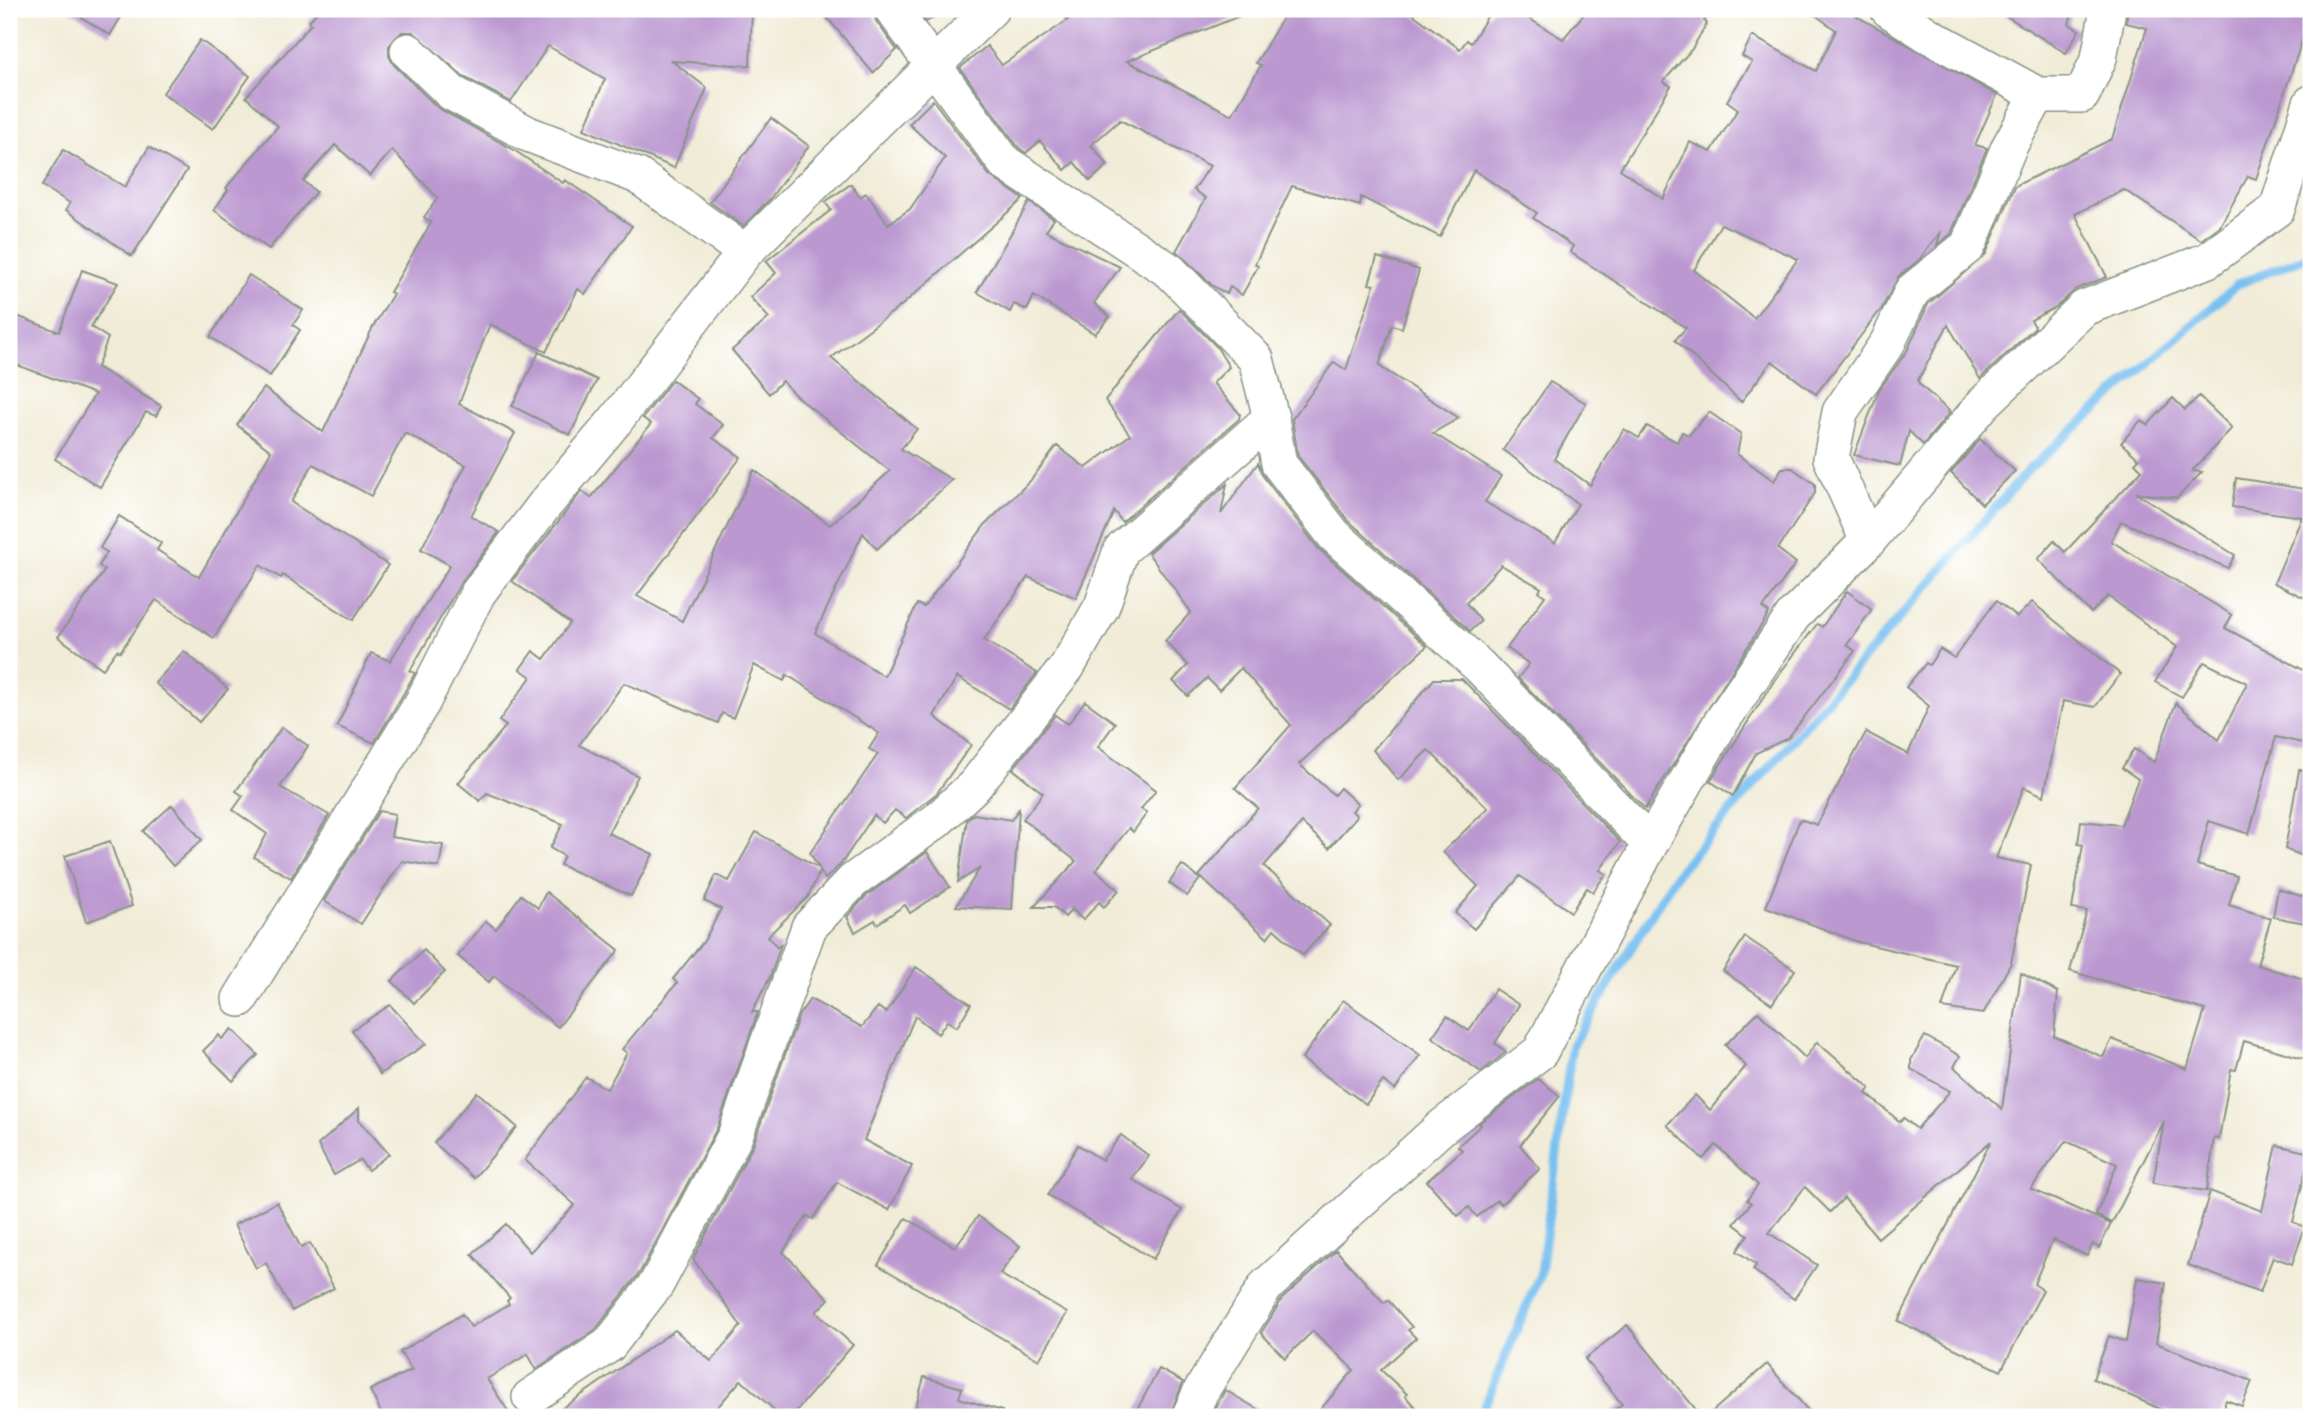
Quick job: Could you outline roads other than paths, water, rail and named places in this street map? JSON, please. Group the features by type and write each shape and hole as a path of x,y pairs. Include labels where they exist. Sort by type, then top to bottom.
{"street":[{"path":"892,9 1005,163 1170,271 1256,359 1272,418 1279,464 1334,535 1479,666 1650,844"},
{"path":"240,999 415,714 478,593 746,252 991,9"},
{"path":"1888,9 1928,35 2038,95 2082,95 2099,58 2108,9"},
{"path":"408,51 452,93 528,134 638,176 746,252"},
{"path":"1868,541 1831,458 1840,411 1888,342 1912,291 1968,246 2009,147 2038,95"},
{"path":"1189,1417 1201,1391 1266,1286 1443,1126 1540,1052 1650,844 1720,724 1793,615 1868,541 1984,403 2084,307 2208,260 2277,209 2311,103"},
{"path":"530,1397 609,1345 657,1283 735,1136 809,927 853,881 936,821 975,785 1067,667 1102,606 1121,550 1272,418"}],"waterway":[{"path":"1480,1417 1541,1272 1572,1045 1677,873 2029,469 2238,284 2311,255"}]}
